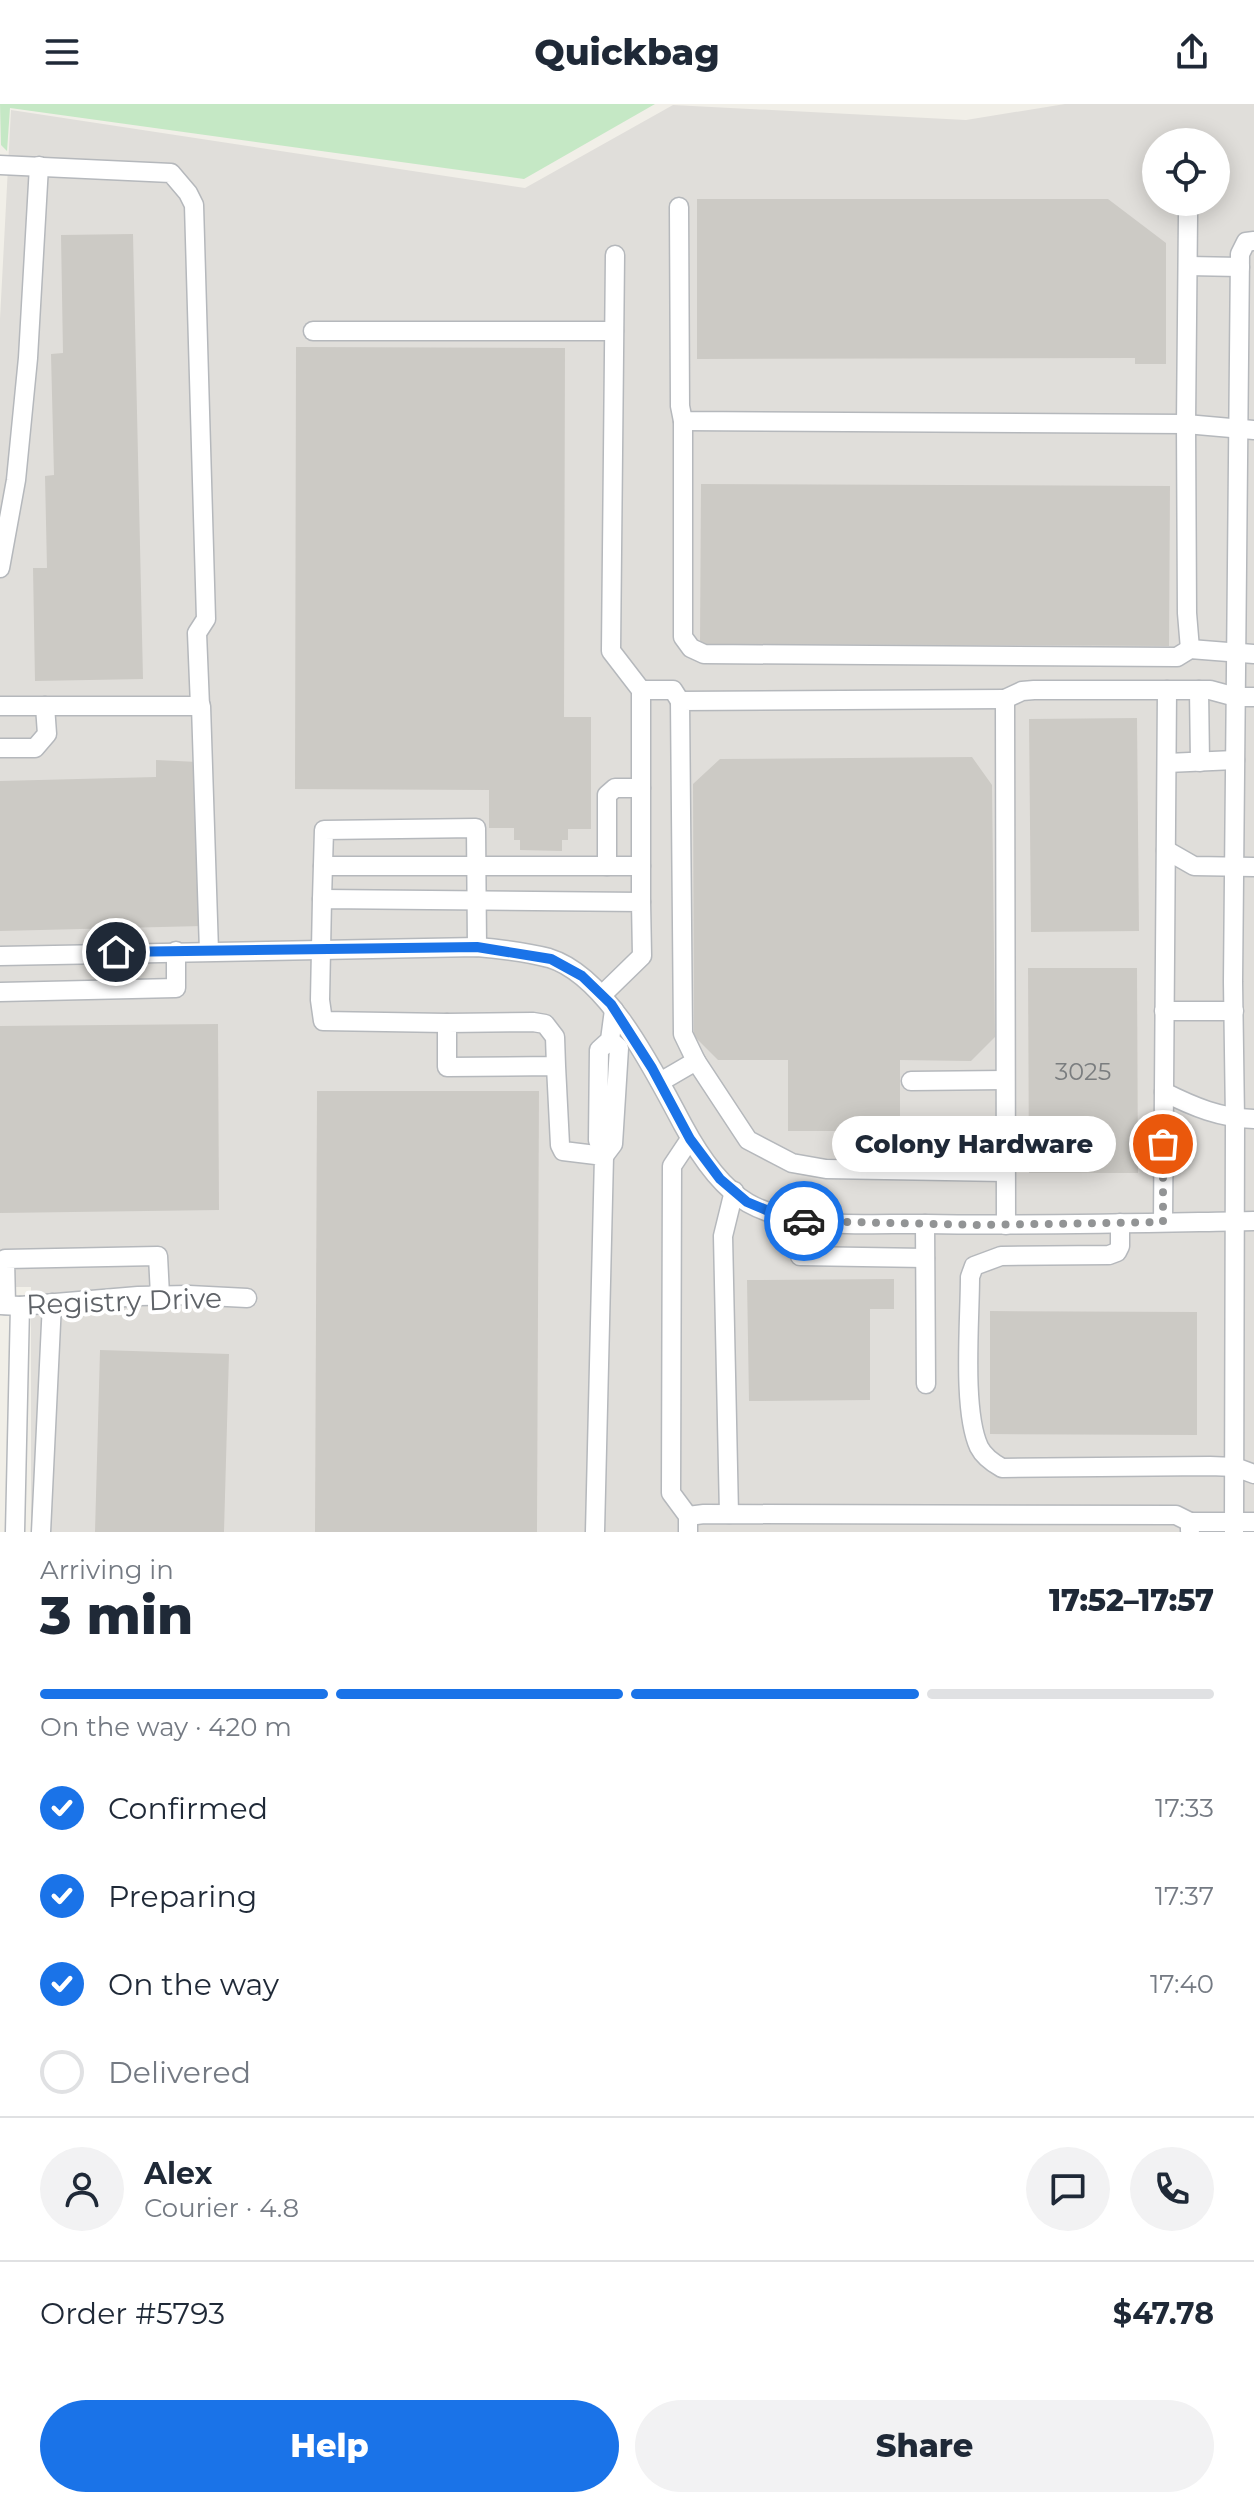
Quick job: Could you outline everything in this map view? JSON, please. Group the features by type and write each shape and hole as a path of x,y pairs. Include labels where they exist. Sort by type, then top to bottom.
{"street":[{"path":"0,165 171,173 194,205 206,619 197,633 209,951"},
{"path":"0,568 16,480 25,388 39,166"},
{"path":"679,207 683,637 691,648 704,654 1177,657 1190,649 1245,653"},
{"path":"1188,216 1186,424 1190,649"},
{"path":"1234,1527 1245,1221 1245,1119 1234,1011 1235,760 1245,697 1246,430 1240,267 1241,247 1246,242 1254,241"},
{"path":"595,1532 604,1156 598,1140 599,1050 610,1040 608,1003 642,956 641,690 611,651 615,255"},
{"path":"1188,266 1240,267"},
{"path":"313,331 614,331"},
{"path":"683,421 1186,424 1246,430"},
{"path":"641,690 673,690 680,701 683,1034 696,1061 748,1140 792,1163 826,1169 1005,1172"},
{"path":"680,701 1005,699 1022,691 1034,690 1199,690 1245,697"},
{"path":"1163,1222 1167,690"},
{"path":"1199,690 1200,762"},
{"path":"1005,699 1005,1172 1020,1256"},
{"path":"0,706 200,706"},
{"path":"0,748 35,748 47,734 45,706"},
{"path":"1167,763 1235,760"},
{"path":"607,866 607,795 615,788 641,788"},
{"path":"477,947 476,828 324,830 320,1000 323,1021 545,1024 555,1037 560,1145 563,1151 604,1156"},
{"path":"1166,850 1194,866 1254,867"},
{"path":"323,866 641,866"},
{"path":"322,899 641,902"},
{"path":"0,956 477,947 551,959 582,976 608,1003 660,1082 690,1139 720,1179 747,1202 790,1220 925,1224 1245,1221"},
{"path":"0,992 176,988 176,951"},
{"path":"1164,1011 1234,1011"},
{"path":"447,1023 447,1067 556,1066"},
{"path":"660,1082 696,1061"},
{"path":"911,1081 1005,1080"},
{"path":"1164,1092 1204,1112 1245,1119"},
{"path":"690,1139 672,1166 671,1493 688,1524 729,1514 1176,1515 1190,1527 1234,1527 1254,1522"},
{"path":"729,1514 723,1236 734,1191"},
{"path":"799,1221 800,1256 925,1258"},
{"path":"1120,1223 1120,1246 1117,1252 1109,1255 1001,1256 974,1266 970,1277 971,1424 980,1449 990,1461 1002,1468 1235,1467 1254,1474"},
{"path":"925,1224 926,1384"},
{"path":"15,1532 5,1259 158,1256 160,1295"},
{"name":"Registry Drive","path":"9,1305 160,1295 247,1298"},
{"path":"41,1532 52,1303"}],"shaded area":[{"path":"1065,104 1254,104 1254,1532 31,1532 31,1287 0,1287 0,319 11,110 525,188 673,105 966,120"}],"green space":[{"path":"0,104 655,104 524,179 10,108 7,151 1,145"}],"building":[{"path":"697,199 1108,199 1166,243 1166,364 1135,364 1135,358 697,359"},
{"path":"133,234 143,679 35,681 33,568 47,568 45,476 54,475 51,354 63,353 61,235"},
{"path":"296,347 565,348 564,717 591,717 591,829 568,829 568,840 562,840 562,851 520,850 520,840 514,840 514,828 489,828 489,790 295,789"},
{"path":"701,484 1170,486 1169,646 700,644"},
{"path":"1137,718 1139,931 1031,932 1029,719"},
{"path":"972,757 992,785 995,1037 971,1061 900,1060 900,1131 788,1131 788,1060 718,1060 694,1036 693,784 720,759"},
{"path":"156,760 198,762 202,926 0,931 0,781 156,777"},
{"path":"1028,968 1137,968 1138,1173 1029,1173"},
{"path":"218,1024 219,1210 0,1213 0,1026"},
{"path":"317,1091 539,1091 537,1532 315,1532"},
{"path":"894,1279 894,1309 870,1309 870,1400 749,1401 747,1280"},
{"path":"990,1311 1197,1312 1197,1435 990,1434"},
{"path":"100,1350 229,1354 224,1532 95,1532"}],"way so far":[{"path":"804,1221 981,1225 1163,1222 1163,1144"}],"place":[{"name":"Colony Hardware","path":"1163,1144"}],"route":[{"path":"116,952 477,947 551,959 582,976 611,1004 652,1068 690,1139 720,1179 747,1202 790,1220 804,1221"}]}
